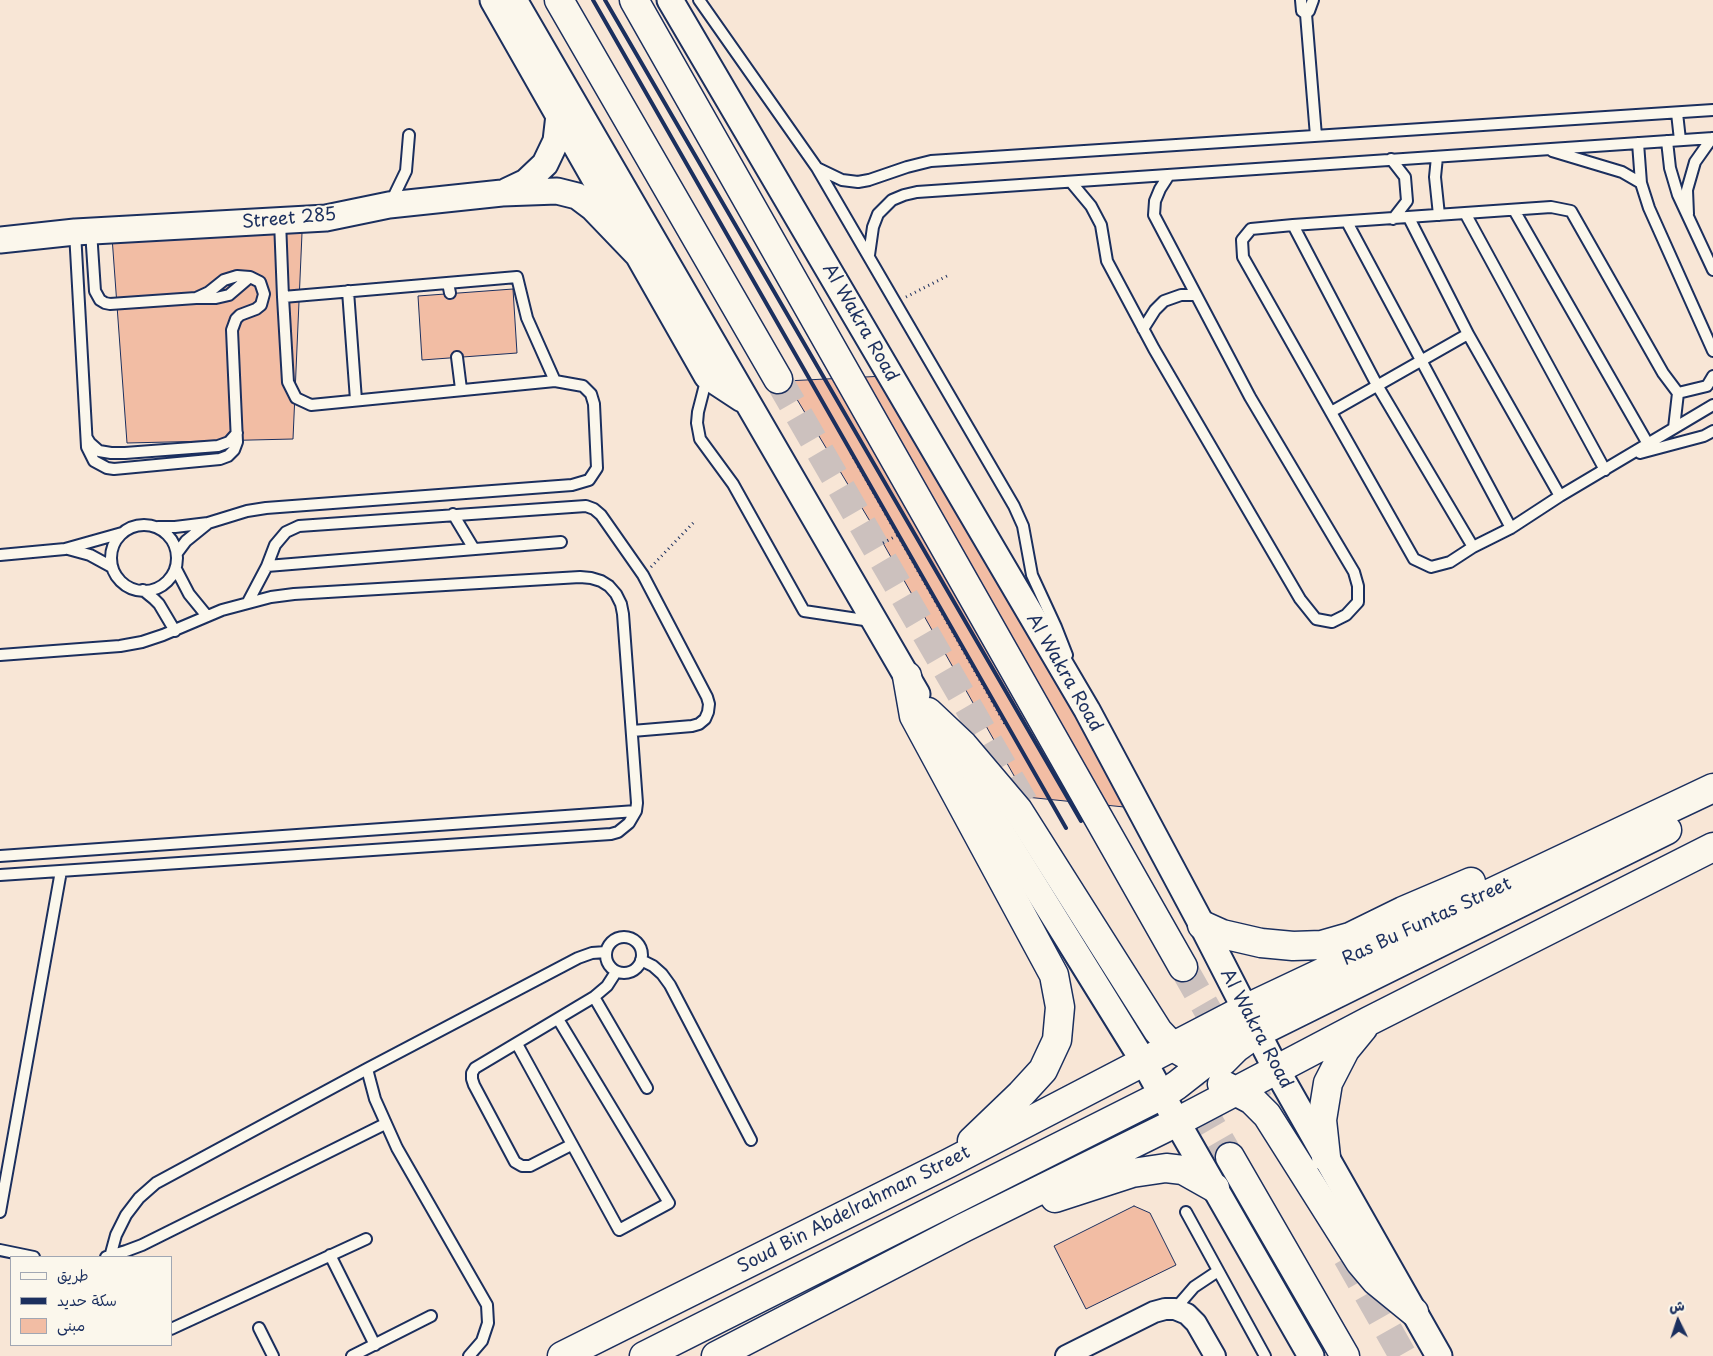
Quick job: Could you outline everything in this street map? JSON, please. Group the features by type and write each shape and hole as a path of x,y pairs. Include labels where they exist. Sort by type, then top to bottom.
{"main road":[{"path":"559,0 778,379"},
{"name":"Al Wakra Road","path":"634,0 1184,967"},
{"path":"907,676 914,716 1054,975 1060,1008 1057,1040 1044,1070 949,1163"},
{"path":"928,712 963,746 1018,810 1158,1031 1173,1047 1252,1100 1267,1115 1360,1262 1376,1281 1414,1312"},
{"path":"644,1356 1162,1094 1205,1070 1257,1033 1666,830 1683,817 1702,793"},
{"name":"Ras Bu Funtas Street","path":"1144,1062 1245,1009 1702,793"},
{"path":"1202,925 1222,934 1261,943 1293,946 1322,945 1350,937 1403,911 1541,853 1572,846 1588,846"},
{"path":"717,1356 963,1228 1177,1122 1369,1021 1698,858"},
{"path":"1177,1122 1205,1070 1245,1009"},
{"path":"1326,1157 1322,1120 1328,1083 1344,1050 1369,1021"},
{"path":"1144,1062 1205,1070 1252,1071 1276,1069"},
{"name":"Soud Bin Abdelrahman Street","path":"562,1356 949,1163 1144,1062"},
{"path":"1230,1157 1345,1356"},
{"path":"963,1228 1132,1173 1148,1170 1166,1168 1183,1170 1215,1188"}],"street":[{"path":"493,0 707,376 747,403"},
{"path":"514,0 928,712 1144,1062 1311,1356"},
{"name":"Al Wakra Road","path":"670,0 1087,710 1202,925 1276,1069 1439,1356"},
{"path":"502,193 526,182 544,164 556,141 558,115"},
{"path":"502,193 557,191 576,196 593,208 640,257"},
{"name":"Street 285","path":"0,240 83,232 326,218 389,206 502,193"},
{"name":"Street 285","path":"0,228 51,226 83,232"},
{"path":"1066,1356 1154,1312 1165,1309 1175,1309 1187,1314 1196,1323 1215,1356"}],"lane":[{"path":"699,0 817,168 1014,506 1023,526 1032,575 1056,627 1087,710"},
{"path":"1301,0 1302,11 1306,14 1316,136"},
{"path":"1306,14 1313,0"},
{"path":"817,168 842,180 858,182 931,161 1713,110"},
{"path":"1677,113 1680,140"},
{"path":"389,206 406,171 409,135"},
{"path":"869,255 873,227 878,214 892,200 918,192 1712,138"},
{"path":"1689,220 1687,190 1695,162 1712,138"},
{"path":"1667,141 1670,168 1678,194 1713,270"},
{"path":"1638,143 1641,183 1649,208 1713,351"},
{"path":"1546,149 1622,172 1641,183"},
{"path":"1437,157 1435,177 1439,215"},
{"path":"1391,159 1405,177 1407,201 1393,219"},
{"path":"1071,182 1091,206 1101,225 1107,261 1143,329 1300,599 1316,619 1332,622 1346,615 1358,602 1358,586 1354,572 1250,397 1154,215 1155,201 1169,175"},
{"path":"1674,428 1678,393 1663,372 1571,211 1550,207 1293,225 1251,229 1242,240 1243,257 1414,559 1430,567 1450,562 1473,547 1511,528 1560,496 1713,405"},
{"path":"1514,210 1648,444"},
{"path":"1465,213 1606,470"},
{"path":"1409,218 1468,334 1560,496"},
{"path":"158,527 171,538 177,553 176,569 165,584 157,588 143,590 130,587 122,582 112,567 112,548 116,539 131,527 140,525 175,527 208,523 233,514 266,508 572,485 589,480 596,468 594,404 591,394 583,386 555,381 311,405 296,398 288,382 280,220"},
{"path":"1347,222 1511,528"},
{"path":"1293,225 1377,386 1473,547"},
{"path":"83,232 87,438 90,454 100,466 114,469 220,459 228,456 234,450 237,442 237,433 232,330 236,319 240,315 261,305 264,294 260,282 250,277 230,277 218,283 209,292 196,298"},
{"path":"83,232 95,291 100,300 110,304 216,298 229,295 250,277"},
{"path":"283,297 449,288 517,277 526,318 555,381"},
{"path":"348,292 356,400"},
{"path":"1143,329 1155,310 1164,301 1181,295 1195,295"},
{"path":"1331,412 1468,334"},
{"path":"457,357 461,390"},
{"path":"707,376 698,412 697,424 700,439 732,484 804,611 875,621"},
{"path":"1678,393 1707,386 1713,376"},
{"path":"1627,457 1704,436 1713,431"},
{"path":"87,438 90,443 100,450 118,453 218,446 229,442 237,433"},
{"path":"248,602 267,566 275,544 286,532 299,526 586,506 594,509 601,515 644,575 709,704 705,719 699,724 632,731"},
{"path":"453,514 474,550"},
{"path":"177,553 186,542 208,523"},
{"path":"0,555 64,548 123,532"},
{"path":"267,566 561,542"},
{"path":"64,548 90,555 112,567"},
{"path":"176,569 189,594 207,616"},
{"path":"0,655 120,646 142,642 248,602 294,594 586,577 601,581 610,586 621,604 637,803 636,811 629,823 624,828 611,834 0,875"},
{"path":"143,590 159,604 175,631"},
{"path":"0,856 636,811"},
{"path":"0,1212 62,871"},
{"path":"625,937 636,942 642,953 641,960 639,965 628,973 616,972 607,963 606,952 608,945 618,938 625,937"},
{"path":"108,1256 126,1215 139,1198 156,1183 366,1069 578,958 606,952"},
{"path":"641,960 653,966 662,974 670,986 751,1140"},
{"path":"571,1145 530,1166 522,1166 515,1162 474,1084 472,1073 475,1068 594,997 607,986 616,972"},
{"path":"594,997 647,1088"},
{"path":"517,1044 619,1230 669,1203 558,1019"},
{"path":"366,1069 375,1099 397,1148 487,1305 488,1323 482,1341 469,1356"},
{"path":"111,1256 142,1245 385,1124"},
{"path":"1186,1212 1265,1356"},
{"path":"172,1329 366,1239"},
{"path":"0,1250 29,1256"},
{"path":"330,1255 375,1344"},
{"path":"1175,1309 1194,1287 1218,1271"},
{"path":"352,1356 431,1316"},
{"path":"259,1328 273,1356"}],"path":[{"path":"896,302 948,276"},
{"path":"851,453 1005,724"},
{"path":"644,575 695,521"},
{"path":"883,543 898,535"}],"building":[{"path":"195,230 302,233 293,439 127,443 112,237"},
{"path":"513,289 517,353 422,360 418,296"},
{"path":"885,376 1134,808 1026,797 883,543 786,381"},
{"path":"1134,1206 1150,1213 1176,1265 1086,1309 1054,1246"}],"tunnel":[{"path":"778,379 1030,813"},
{"path":"1183,967 1261,1104"},
{"path":"1157,1031 1230,1157"},
{"path":"1347,1257 1403,1356"}],"railway":[{"path":"593,0 1066,828"},
{"path":"605,0 1081,821"}]}
